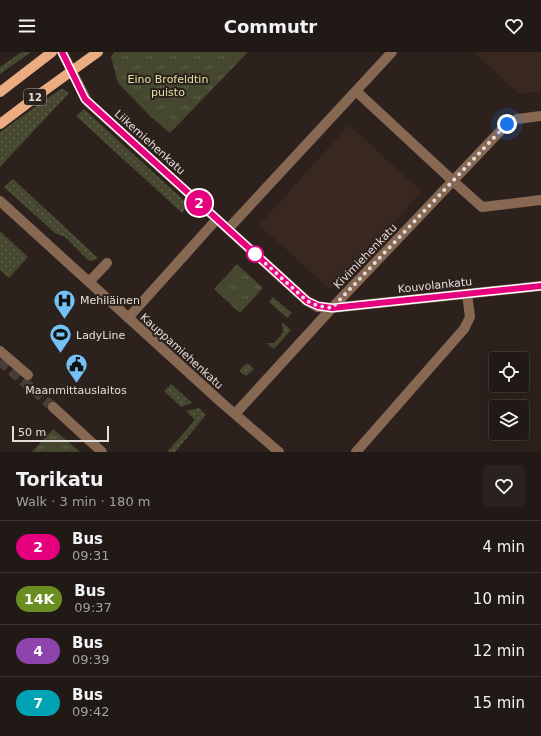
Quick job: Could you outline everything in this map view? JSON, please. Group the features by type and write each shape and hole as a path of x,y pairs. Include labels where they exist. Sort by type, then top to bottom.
{"main road":[{"name":"12","path":"0,92 52,52"},
{"name":"12","path":"0,124 98,52"}],"street":[{"name":"Liikemiehenkatu","path":"62,52 85,99 307,301 318,306 332,308"},
{"path":"228,229 392,52"},
{"path":"356,91 482,207 541,200"},
{"name":"Kivimiehenkatu","path":"235,414 332,308 507,124 517,119 541,116"},
{"name":"Kauppamiehenkatu","path":"0,201 128,318 279,452"},
{"path":"128,318 217,220"},
{"path":"89,282 107,263"},
{"name":"Kouvolankatu","path":"332,308 541,286"},
{"path":"356,452 464,329 470,317 467,294"},
{"path":"0,351 28,375"},
{"path":"52,407 102,452"}],"shaded area":[{"path":"474,52 541,52 541,91 519,94"},
{"path":"349,125 422,192 331,290 259,225"}],"green space":[{"path":"22,52 31,52 0,74 0,67"},
{"name":"Eino Brofeldtin puisto","path":"114,52 248,52 170,133 149,115 118,83 111,57"},
{"path":"63,89 69,93 0,167 0,132 59,90"},
{"path":"84,109 189,205 182,213 76,116"},
{"path":"13,179 98,258 92,261 88,260 65,237 55,233 4,187"},
{"path":"0,231 28,257 9,278 0,270"},
{"path":"237,264 263,288 240,313 214,289"},
{"path":"273,297 292,313 287,318 269,302"},
{"path":"282,322 291,330 274,349 266,343 274,343 283,333"},
{"path":"247,363 254,369 246,376 239,371"},
{"path":"171,384 192,403 181,407 164,391"},
{"path":"199,408 206,415 175,452 167,452 195,420 186,411"},
{"path":"53,429 80,452 32,452"}],"tunnel":[{"path":"0,361 53,407"}],"bus line":[{"name":"2","path":"62,52 85,99 307,301 318,306 332,308 541,286"}],"place":[{"name":"Mehiläinen","path":"64,320"},
{"name":"LadyLine","path":"60,354"},
{"name":"Maanmittauslaitos","path":"76,384"}],"route":[{"path":"255,254 307,301 318,306 332,308 507,124"}]}
